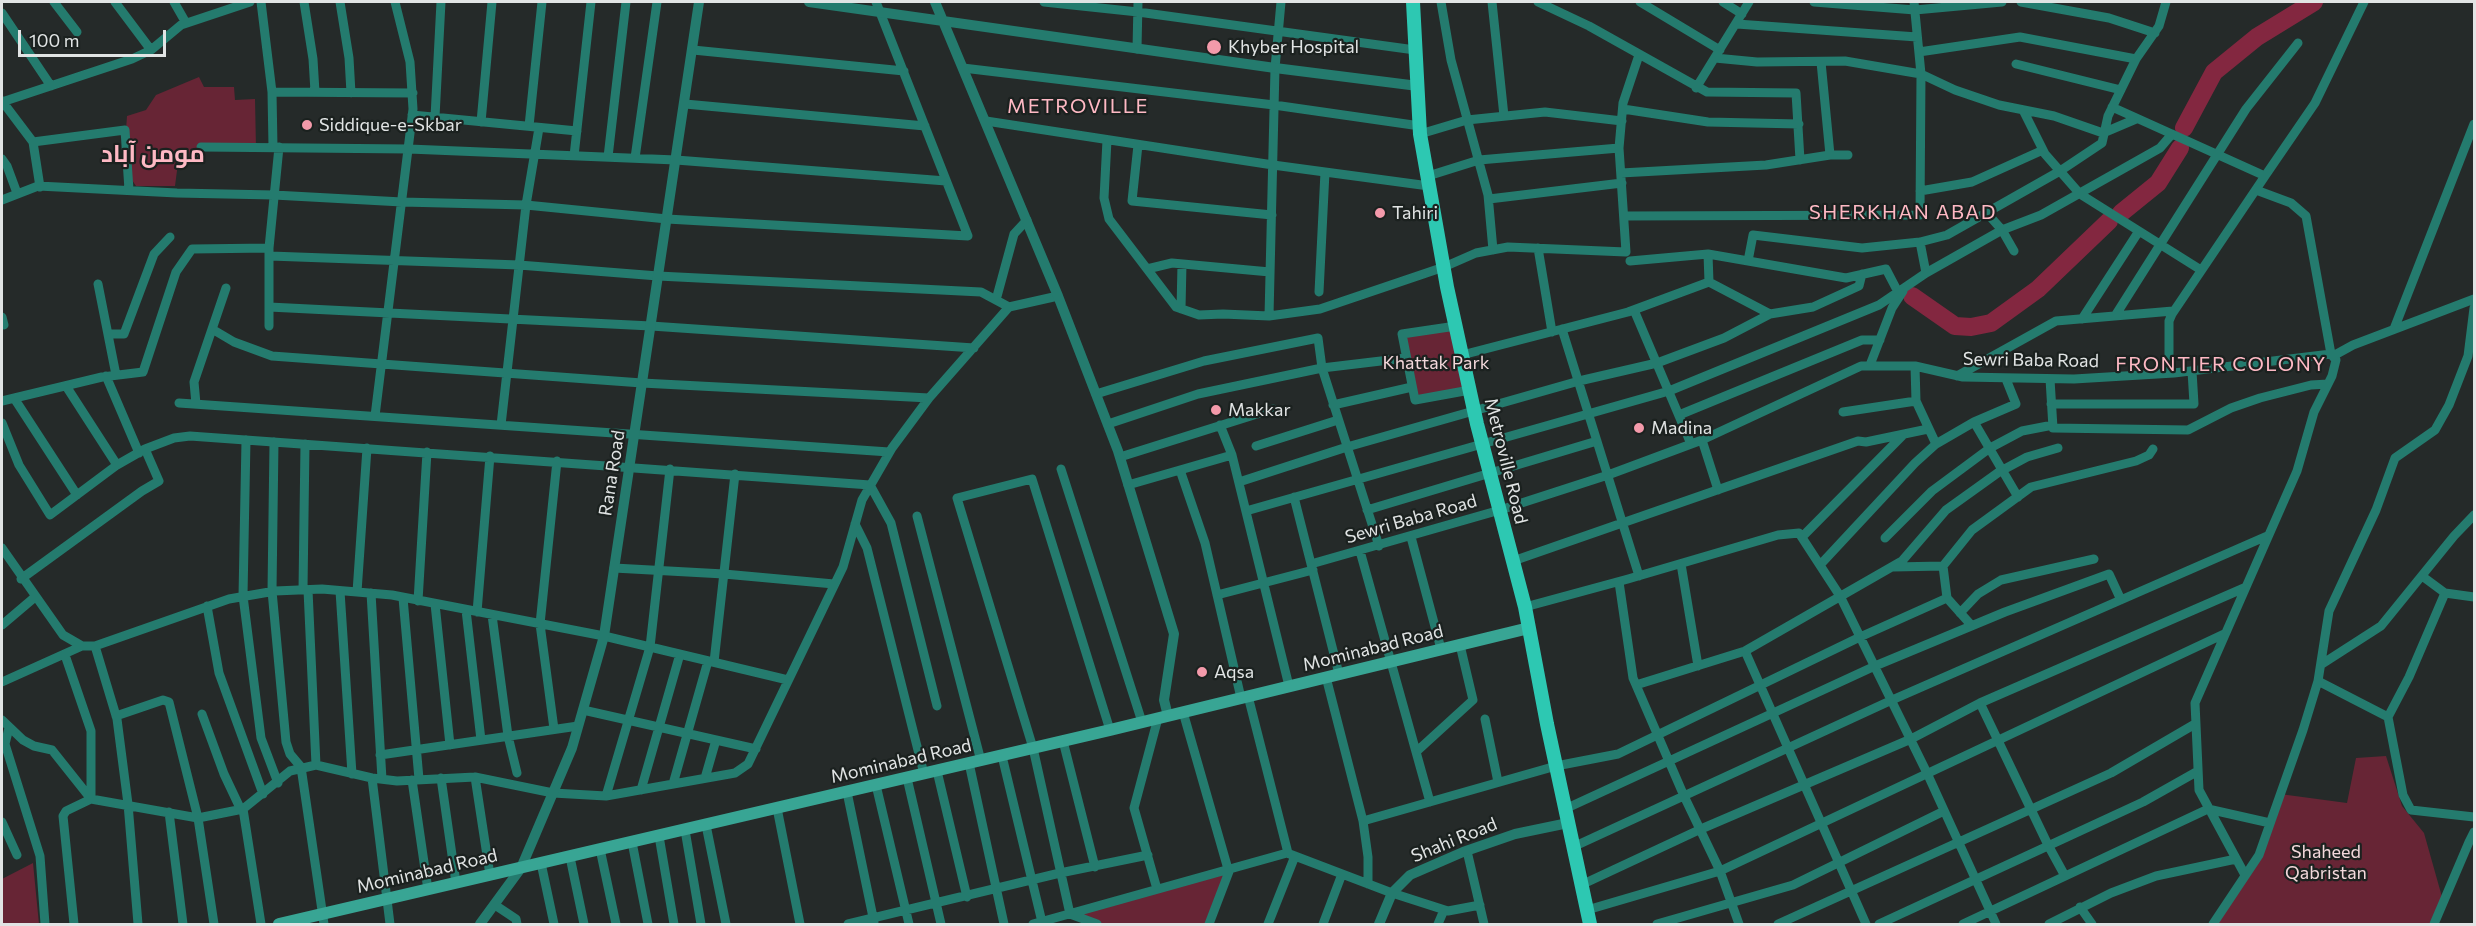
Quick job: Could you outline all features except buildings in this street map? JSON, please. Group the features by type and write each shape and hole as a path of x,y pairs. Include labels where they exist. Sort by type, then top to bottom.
{"main road":[{"name":"Metroville Road","path":"1413,2 1420,130 1444,267 1474,412 1525,607 1590,924"},
{"name":"Mominabad Road","path":"279,924 324,919 388,899 1002,756 1529,628"}],"street":[{"path":"54,2 77,32"},
{"path":"115,2 151,50"},
{"path":"174,2 186,23"},
{"path":"40,187 33,142 2,102 132,59 151,50 181,25 250,2"},
{"path":"261,2 276,147 269,252 269,326"},
{"path":"304,2 314,59 315,92"},
{"path":"340,2 349,58 351,93"},
{"path":"375,416 412,115 413,93 410,62 395,2"},
{"path":"435,117 441,2"},
{"path":"481,122 492,2"},
{"path":"501,425 526,205 535,156 534,127 542,2"},
{"path":"574,156 591,2"},
{"path":"608,157 626,2"},
{"path":"635,158 657,2"},
{"name":"Rana Road","path":"480,924 521,868 572,748 604,636 699,2"},
{"path":"809,2 878,7 943,20 1137,49 1418,86"},
{"path":"935,2 1058,296 1108,424 1174,634 1163,717 1134,808 1157,889"},
{"path":"1044,2 1138,7 1278,31 1415,50"},
{"path":"1269,316 1275,68 1281,2"},
{"path":"1441,2 1451,60 1489,199 1493,250"},
{"path":"1492,2 1504,116"},
{"path":"1538,2 1589,26 1696,88 1707,92 1796,93 1800,160"},
{"path":"1640,2 1717,54 1756,62 1845,61 1921,74 1966,94 1999,105 2054,116 2103,133 2136,119"},
{"path":"1723,2 1742,14"},
{"path":"1696,88 1749,2"},
{"path":"1814,2 1914,6 2002,2"},
{"path":"2021,2 2109,18 2155,33"},
{"path":"1748,261 1753,235 1862,248 1920,242 1947,235 2060,171 2102,143 2112,108 2136,59 2159,26 2166,2"},
{"path":"2169,373 2169,321 2173,311 2315,103 2364,2"},
{"path":"1624,216 1920,215 1921,74 1914,6"},
{"path":"2,200 40,187 177,194 274,195 402,202 526,205 667,219 968,236 878,7"},
{"path":"1137,49 1138,7"},
{"path":"2,13 51,86"},
{"path":"1737,24 1917,37"},
{"path":"1918,52 2020,37 2136,59"},
{"path":"2115,316 2246,109 2298,43"},
{"path":"693,50 904,71"},
{"path":"1107,140 1104,198 1109,219 1176,307 1199,315 1269,316 1320,309 1444,267 1476,253 1508,247 1626,252 1619,148 1623,109 1639,55"},
{"path":"1821,62 1830,155"},
{"path":"2016,64 2121,90"},
{"path":"963,68 1274,105 1420,130 1467,120 1545,112 1622,121"},
{"path":"272,92 413,93"},
{"path":"685,104 925,126"},
{"path":"2112,108 2265,176"},
{"path":"1623,109 1708,122 1798,124"},
{"path":"2023,110 2043,150 2080,194 2201,270"},
{"path":"412,115 577,131"},
{"path":"986,122 1325,172 1429,181 1479,160 1619,148"},
{"path":"2394,330 2475,124"},
{"path":"33,142 125,130 129,190"},
{"path":"1246,511 1668,391 1879,305 1926,273 2002,230 2041,215 2160,148 2172,134"},
{"path":"1138,145 1132,201 1272,215"},
{"path":"201,147 409,149 535,156 635,158 946,181"},
{"path":"1920,192 1972,182 2043,150"},
{"path":"1489,199 1621,178 1755,166 1830,155 1848,155"},
{"path":"2,159 17,193"},
{"path":"1319,292 1325,172"},
{"path":"2245,875 2199,790 2195,703 2296,471 2314,412 2328,384 2336,360 2332,355 2306,216 2291,203 2256,190"},
{"path":"1986,212 2002,230 2014,251"},
{"path":"996,300 1014,234 1026,220"},
{"path":"2082,319 2139,231"},
{"path":"108,334 124,334 154,254 170,237"},
{"path":"1920,242 1926,273"},
{"path":"1538,248 1552,332"},
{"path":"2,402 111,375 143,372 176,272 192,249 393,261 519,265 658,276 981,292 1009,307"},
{"path":"1630,261 1708,254 1846,278 1886,269 1902,289"},
{"path":"1708,254 1709,282"},
{"path":"1147,269 1172,263 1270,272"},
{"path":"1181,309 1182,264"},
{"path":"1239,482 1347,447 1579,381 1657,363 1724,338 1770,314 1813,307 1859,286 1862,274"},
{"path":"1462,355 1634,310 1709,282 1770,314"},
{"path":"21,579 159,481 142,451 111,375 108,334 98,284"},
{"path":"196,404 194,382 226,288"},
{"path":"1870,365 1892,308 1902,289"},
{"path":"74,924 63,816 66,811 91,799 198,818 242,810 290,771 316,765 377,779 475,777 553,793 606,796 735,773 748,764 756,749 843,567 862,500 889,452 930,398 1009,307 1058,296"},
{"name":"Sewri Baba Road","path":"1217,595 1265,584 1360,551 1500,510 1608,475 1702,440 1862,366 1915,366 1957,376 2006,379 2049,379 2192,371 2332,355 2475,299"},
{"path":"269,307 651,326 974,348"},
{"path":"2213,924 2259,855 2318,681 2329,611 2376,510 2395,458 2435,430 2449,405 2468,356 2475,308"},
{"path":"1634,310 1691,444"},
{"path":"1957,376 2056,321 2173,311"},
{"path":"1456,326 1401,334 1412,387 1415,400 1470,390"},
{"path":"212,329 234,342 272,356 642,382 930,398"},
{"path":"1562,329 1639,576"},
{"path":"1096,394 1204,361 1318,338 1322,368 1378,546"},
{"path":"1679,415 1862,340 1880,340"},
{"path":"1108,424 1198,394 1322,368 1406,358"},
{"path":"1915,366 1916,401 1936,444"},
{"path":"2051,404 2194,404 2192,371"},
{"path":"1820,565 1914,463 1936,444 1974,422 2016,404 2006,379"},
{"path":"2049,379 2053,428 2188,430 2231,408 2260,398 2310,385 2328,384"},
{"path":"66,386 117,465"},
{"path":"1334,405 1412,387"},
{"path":"14,399 77,495"},
{"path":"1844,412 1916,401"},
{"path":"179,403 889,452"},
{"path":"1120,457 1273,409"},
{"path":"1256,446 1338,420"},
{"path":"1974,422 2018,497"},
{"path":"2,423 19,465 50,515 117,465 142,451 174,438 190,436 870,485"},
{"path":"1220,425 1232,455 1289,686"},
{"path":"1885,538 1932,490 1990,448 2022,431 2053,425"},
{"path":"1513,561 1858,441 1928,429"},
{"path":"1802,537 1903,435"},
{"path":"246,440 243,596 261,738 278,783"},
{"path":"1702,440 1718,490"},
{"path":"1367,510 1598,441"},
{"path":"274,442 272,591 286,742 290,754 301,767 324,919"},
{"path":"305,444 305,590 316,765"},
{"path":"357,592 367,448"},
{"path":"1636,685 1745,651 1902,561 1946,510 2003,470 2041,452 2058,448"},
{"path":"1972,626 1947,598 1943,567 1972,530 2031,487 2136,461 2149,455 2153,449"},
{"path":"418,601 428,452"},
{"path":"1128,485 1232,455"},
{"path":"477,612 490,456"},
{"path":"554,729 540,624 557,461"},
{"path":"606,796 650,647 670,469"},
{"path":"1061,469 1142,722"},
{"path":"1180,470 1205,543 1245,697 1292,854 1268,924"},
{"path":"673,784 711,662 735,474"},
{"path":"1070,914 1032,748 957,498 1032,479 1110,730"},
{"path":"870,485 891,523 938,706"},
{"path":"1294,498 1339,674"},
{"path":"2322,664 2381,626 2454,536 2475,515"},
{"path":"917,516 975,762 1004,924"},
{"path":"855,524 867,548 924,774"},
{"path":"1525,607 1778,535 1799,532 1840,596 1911,739 1996,924"},
{"path":"1574,848 1892,700 2267,536"},
{"path":"1411,537 1441,650"},
{"path":"2,548 21,579 63,636 82,646 95,646 207,606 243,596 272,591 340,591 403,598 604,636 789,680"},
{"path":"1360,551 1430,802"},
{"path":"1960,613 1978,594 2001,580 2094,559"},
{"path":"1682,564 1698,666"},
{"path":"1893,567 1943,567"},
{"path":"614,568 724,574 834,584"},
{"path":"1567,816 1669,762 1875,666 1972,626 2109,574 2121,600"},
{"path":"2422,576 2445,593 2475,597"},
{"path":"1618,582 1636,685 1684,796 1720,871 1739,924"},
{"path":"1581,885 1701,829 1911,739 1980,703 2244,588"},
{"path":"340,591 352,774"},
{"path":"2445,593 2409,677 2388,717 2403,795 2411,810 2475,816"},
{"path":"371,594 380,755 377,779 372,791 390,924"},
{"path":"2,625 35,597"},
{"path":"403,598 416,750 415,780 428,890"},
{"path":"1363,821 1556,766 1618,754 1860,637 1947,598"},
{"path":"435,604 450,745"},
{"path":"207,606 219,673 263,794"},
{"path":"466,610 481,740"},
{"path":"492,615 508,736 517,772"},
{"path":"1587,910 1720,871 2224,633"},
{"path":"1416,752 1473,700 1460,645"},
{"path":"2,682 82,646"},
{"path":"95,646 116,716 128,804 138,924"},
{"path":"1745,651 1866,924"},
{"path":"641,790 680,654"},
{"path":"65,655 91,730 91,799"},
{"path":"1326,677 1363,821 1368,857 1368,884"},
{"path":"2318,681 2388,717"},
{"path":"116,716 163,700 169,702 198,818 214,924"},
{"path":"1980,703 2065,876"},
{"path":"583,710 756,749"},
{"path":"1183,712 1229,869 1209,924"},
{"path":"202,714 224,774 242,810 261,924"},
{"path":"2,720 34,747 52,750 91,799"},
{"path":"1485,720 1498,782"},
{"path":"1778,924 1959,844 2111,773 2195,724"},
{"path":"380,755 578,726"},
{"path":"9,728 5,744 40,856 45,924"},
{"path":"705,778 716,740"},
{"path":"1063,741 1095,867"},
{"path":"1002,756 1031,880 1037,923 1229,869 1292,854 1392,893 1444,910 1480,905"},
{"path":"937,771 967,897"},
{"path":"1879,924 2143,802 2198,771"},
{"path":"475,777 490,875"},
{"path":"441,778 456,883"},
{"path":"907,778 941,924"},
{"path":"876,785 909,924"},
{"path":"847,792 874,922"},
{"path":"777,808 800,924"},
{"path":"1963,924 2208,809 2270,823"},
{"path":"1657,924 1793,885 1944,811"},
{"path":"169,812 183,924"},
{"name":"Shahi Road","path":"1379,924 1392,893 1410,875 1467,851 1567,816"},
{"path":"2,822 17,855"},
{"path":"706,825 726,924"},
{"path":"685,830 701,924"},
{"path":"2434,924 2475,832"},
{"path":"659,836 675,924"},
{"path":"632,842 648,924"},
{"path":"600,849 616,924"},
{"path":"1467,851 1484,924"},
{"path":"848,924 874,922 906,911 1031,880 1148,855"},
{"path":"570,856 584,924"},
{"path":"2049,924 2080,907 2156,876 2236,859"},
{"path":"541,863 554,924"},
{"path":"1323,924 1342,874"},
{"path":"495,905 516,919 518,924"},
{"path":"2080,907 2092,924"},
{"path":"1438,924 1444,910"},
{"path":"1070,914 1097,924"}],"green space":[{"path":"199,77 204,87 234,87 235,100 255,99 256,148 201,147 201,163 178,163 175,186 136,186 132,180 126,130 127,116 146,110 156,95"},
{"name":"Khattak Park","path":"1456,326 1470,390 1415,400 1402,334"},
{"name":"Shaheed Qabristan","path":"2386,756 2402,806 2424,833 2444,904 2434,924 2213,924 2259,855 2280,794 2347,803 2356,758"},
{"path":"33,863 39,924 2,924 2,879"},
{"path":"1228,869 1208,924 1097,924 1070,914"}],"waterway":[{"path":"2184,128 2214,72 2257,37 2314,2"},
{"path":"2121,213 2158,183 2180,148"},
{"path":"1912,296 1955,326 1971,327 1991,323 2038,289 2109,221"}],"place":[{"name":"Khyber Hospital","path":"1214,47"},
{"name":"Siddique-e-Skbar","path":"307,125"},
{"name":"Tahiri","path":"1380,213"},
{"name":"Makkar","path":"1216,410"},
{"name":"Madina","path":"1639,428"},
{"name":"Aqsa","path":"1202,672"}],"district":[{"name":"METROVILLE","path":"1078,106"},
{"name":"مومن آباد","path":"153,154"},
{"name":"SHERKHAN ABAD","path":"1903,212"},
{"name":"FRONTIER COLONY","path":"2221,364"}]}
